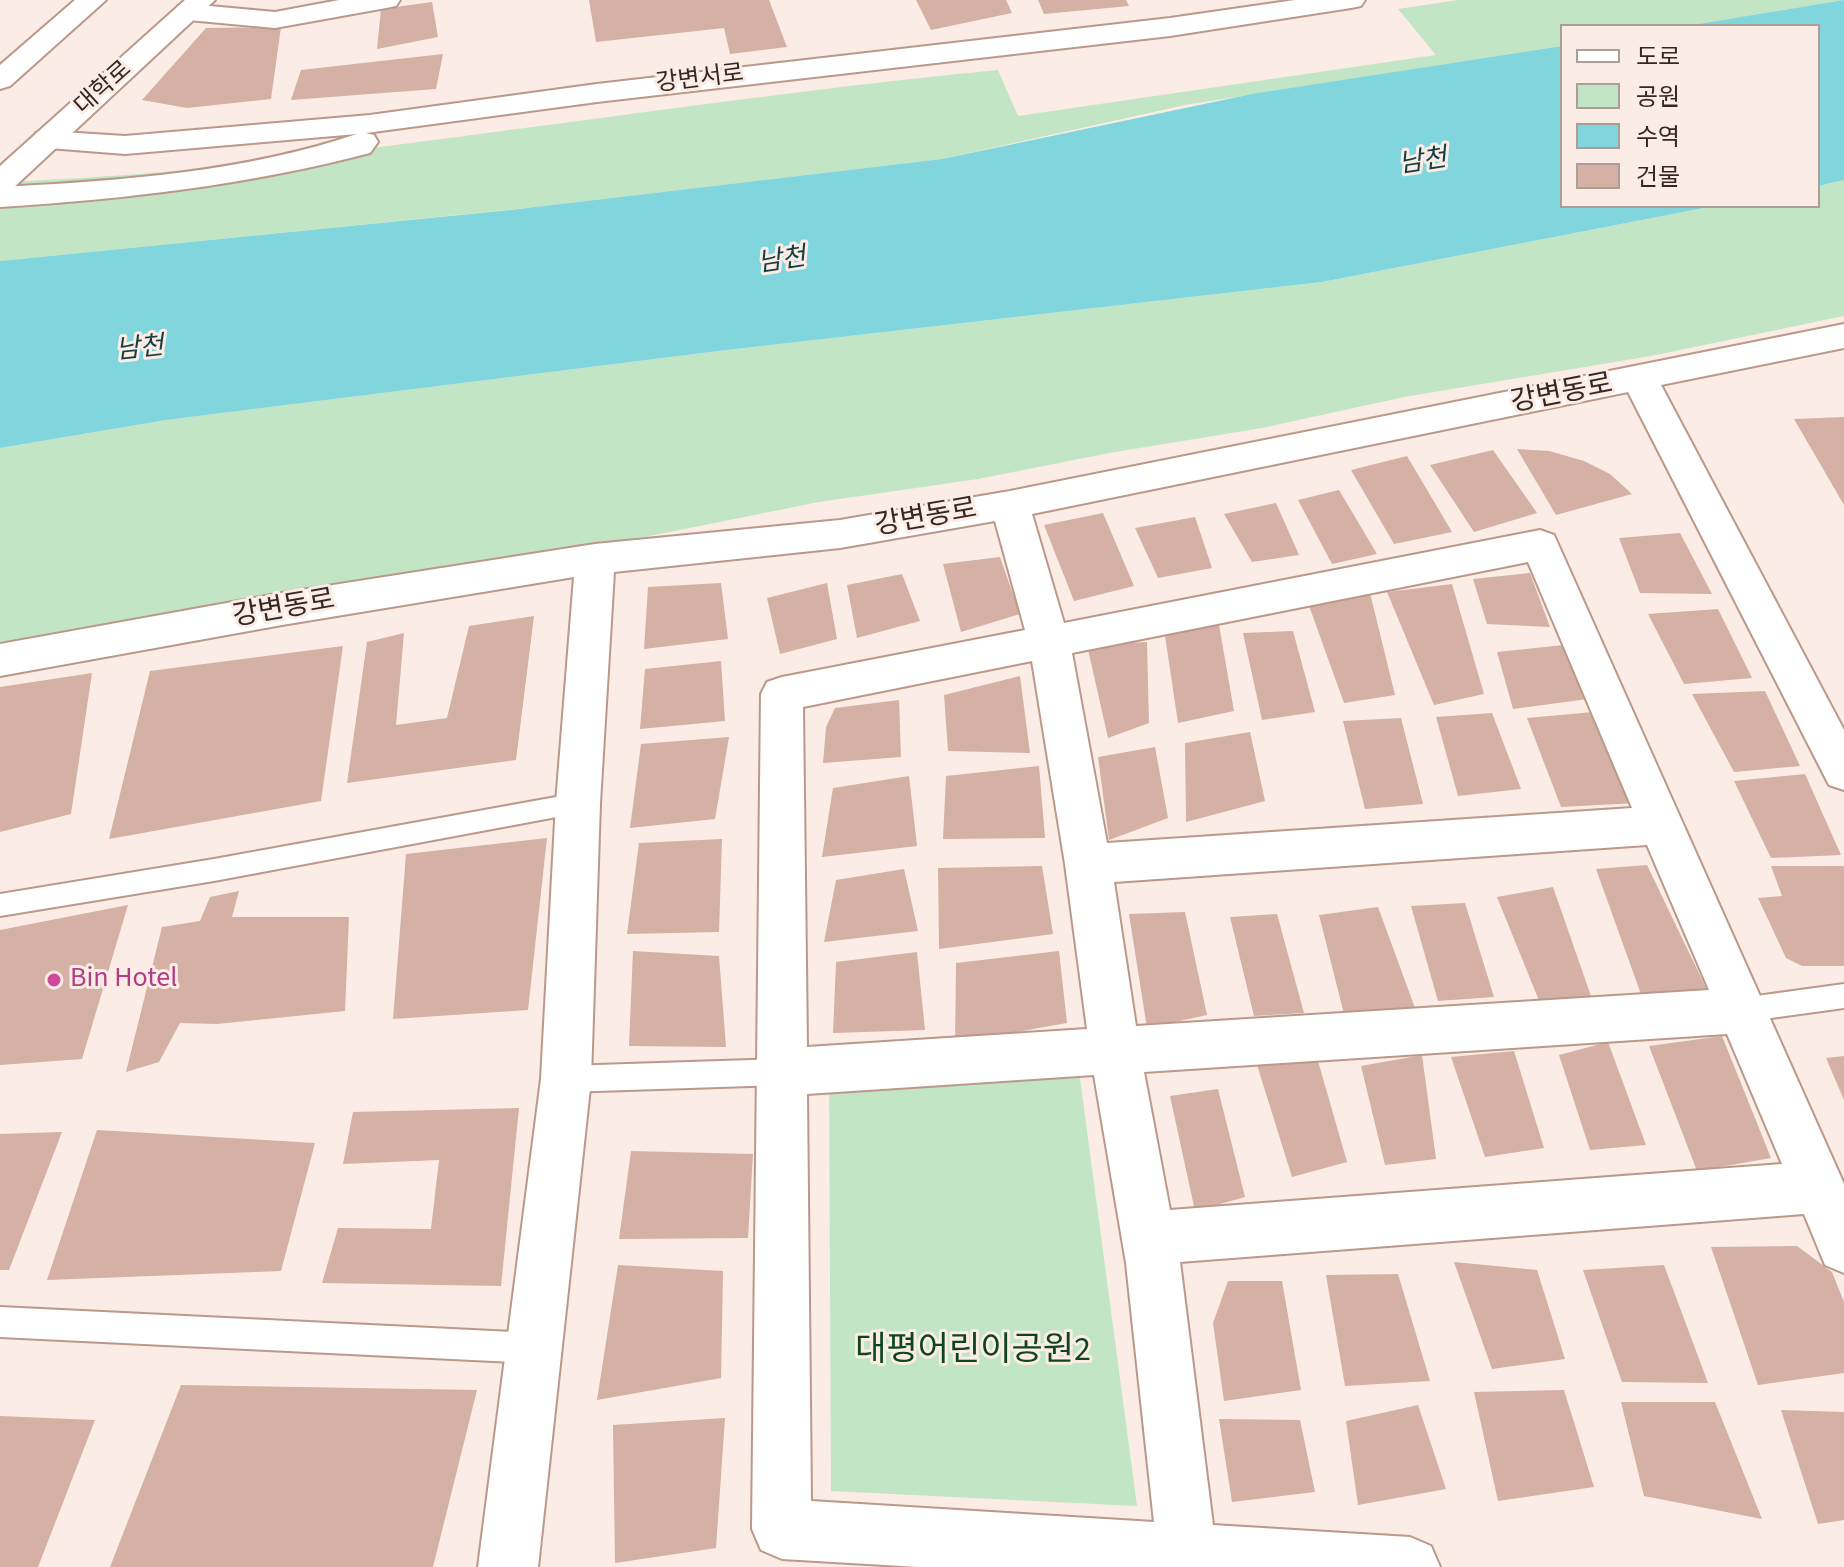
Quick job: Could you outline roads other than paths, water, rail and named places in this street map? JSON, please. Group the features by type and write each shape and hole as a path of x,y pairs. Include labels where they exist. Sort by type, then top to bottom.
{"street":[{"path":"0,80 92,0"},
{"path":"194,6 275,20 386,0"},
{"name":"강변서로","path":"47,140 125,145 370,124 597,93 1170,27 1351,0"},
{"name":"대학로","path":"2,186 47,140 194,6"},
{"path":"2,186 93,193 310,160 359,146 369,137 370,124"},
{"name":"강변동로","path":"0,660 282,609 595,559 840,534 1010,505 1640,380 1844,336"},
{"path":"1640,380 1844,772"},
{"path":"1010,505 1049,642 1088,864 1115,1052 1148,1238 1187,1553"},
{"path":"1410,1567 782,1529 782,694 1540,545 1844,1246"},
{"path":"508,1567 566,1079 578,803 595,559"},
{"path":"0,634 58,650"},
{"path":"1088,864 1661,825"},
{"path":"782,1072 1742,1010"},
{"path":"1148,1238 1818,1187"}],"lane":[{"path":"0,905 214,870 578,803"},
{"path":"1742,1010 1844,996"},
{"path":"566,1079 782,1072"},
{"path":"0,1322 534,1348"}],"water":[{"path":"1844,0 1844,180 1820,186 1820,24 1698,24"},
{"name":"남천","path":"1560,46 1560,208 1704,208 1322,282 727,350 166,420 0,448 0,261 510,210 942,159 1252,94"}],"place":[{"name":"Bin Hotel","path":"54,980"}],"park label":[{"name":"대평어린이공원2","path":"973,1353"}]}
